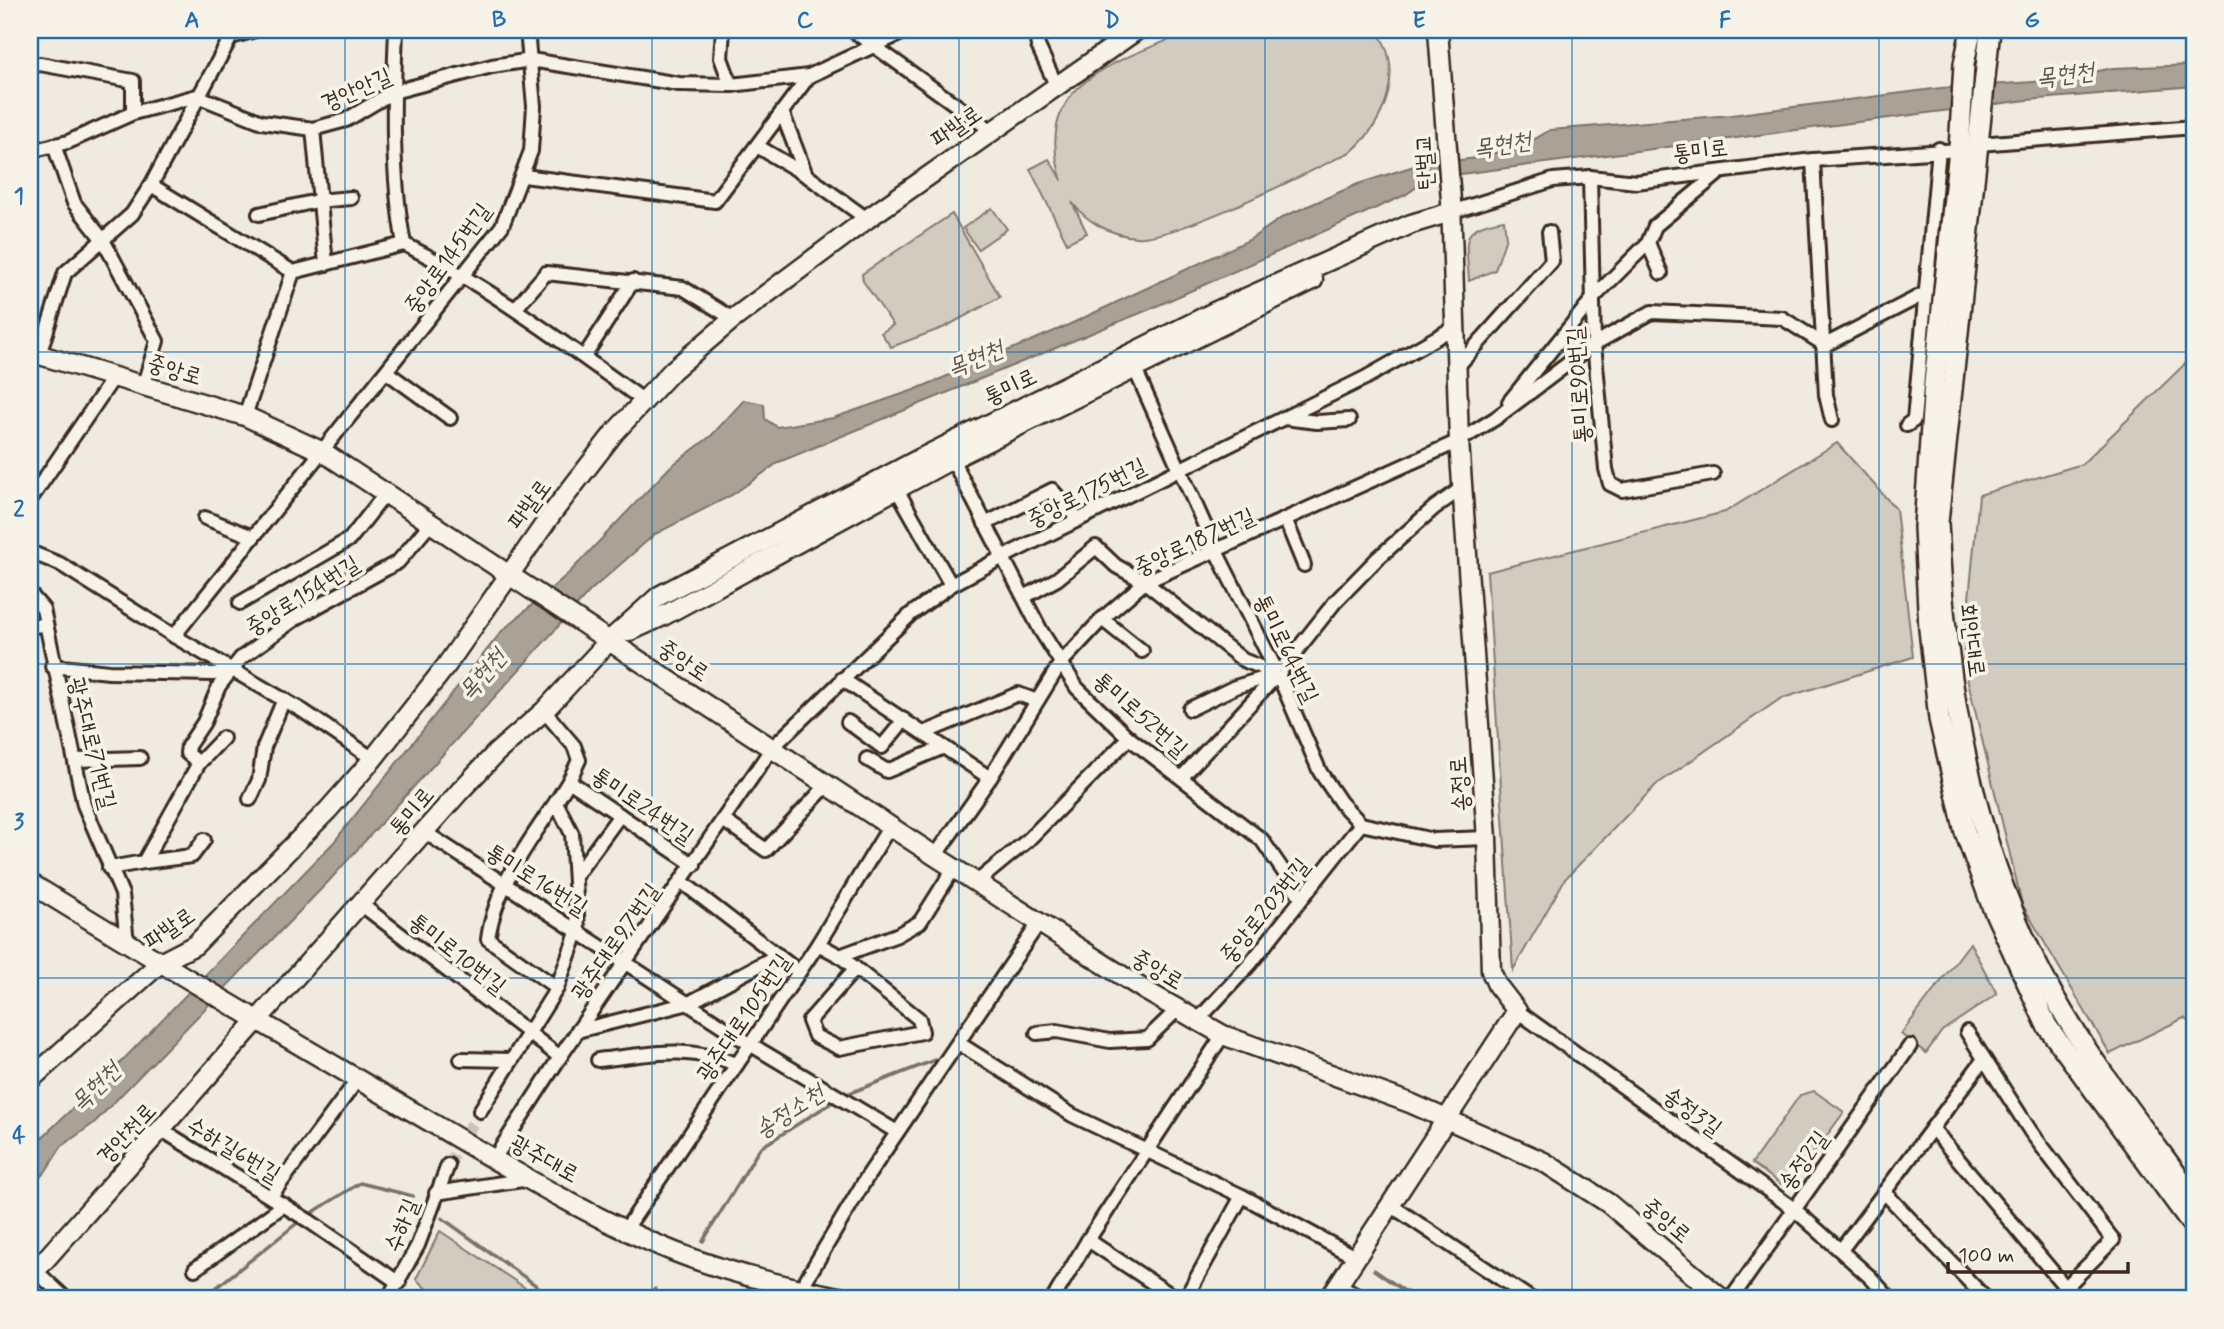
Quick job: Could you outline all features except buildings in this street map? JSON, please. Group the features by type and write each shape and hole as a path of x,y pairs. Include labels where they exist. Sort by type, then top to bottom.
{"main road":[{"name":"회안대로","path":"1971,30 1964,64 1958,128 1949,149 1924,527 1930,642 1939,719 1965,832 1992,906 2047,1026 2194,1227"},
{"name":"회안대로","path":"1990,30 1938,522 1941,595 1968,779 2004,892 2052,993 2194,1198"}],"street":[{"path":"34,354 65,273 132,214 151,186 231,37 255,30"},
{"path":"396,30 393,92 398,211 404,244"},
{"name":"중앙로145번길","path":"174,636 388,373 502,226 524,176 531,151 534,117 527,30"},
{"path":"723,30 722,58 731,85"},
{"path":"852,30 992,131"},
{"path":"874,47 886,30"},
{"name":"경안안길","path":"197,96 262,122 313,129 345,120 393,92 492,66 531,60 679,84 731,85 809,76 908,30"},
{"path":"1035,30 1038,46 1056,85"},
{"name":"파발로","path":"30,1080 195,945 328,810 373,759 446,666 575,482 643,400 673,370 733,318 867,219 1137,30"},
{"path":"1438,30 1443,112 1447,120"},
{"path":"1447,120 1451,107 1448,30"},
{"path":"30,66 40,64 133,81 134,113"},
{"path":"524,176 715,201 809,76"},
{"path":"30,150 54,145 134,113 197,96"},
{"path":"782,112 806,176"},
{"name":"탄벌교","path":"1447,120 1451,207"},
{"path":"1979,144 2194,127"},
{"path":"313,129 317,201 326,264"},
{"path":"54,145 74,203 103,240 157,341 144,384"},
{"path":"757,146 867,219"},
{"path":"1907,425 1914,420 1924,294 1949,149"},
{"name":"통미로","path":"258,1022 496,752 544,711 610,640 659,596 921,458 1214,312 1451,207 1553,180 1590,177 1636,182 1813,160 1949,149"},
{"path":"1813,160 1826,395 1832,420"},
{"path":"1496,418 1595,296 1648,243 1655,226 1720,172"},
{"name":"통미로90번길","path":"1590,177 1595,296 1594,344 1606,469 1610,484 1622,490 1713,474"},
{"path":"151,186 293,272 404,244 464,274 516,308 643,400"},
{"path":"259,214 317,201 351,198"},
{"name":"통미로","path":"610,640 663,616 952,459 1451,207"},
{"name":"송정로","path":"1451,207 1459,441 1487,838 1491,971 1497,985 1517,1011"},
{"path":"1457,367 1552,261 1549,232"},
{"path":"1648,243 1661,273"},
{"path":"245,416 293,272"},
{"path":"516,308 546,273 683,288 733,318"},
{"path":"583,357 634,281"},
{"path":"1825,345 1924,294"},
{"path":"1496,418 1594,344 1651,312 1782,318 1825,345"},
{"name":"중앙로175번길","path":"772,748 911,614 951,585 1365,378 1455,327"},
{"name":"중앙로","path":"34,354 144,384 245,416 323,452 935,856 1177,1010 1223,1035 1446,1118 1544,1161 1582,1184 1722,1299"},
{"name":"통미로64번길","path":"1134,367 1217,552 1278,674 1320,772 1341,803 1361,824"},
{"path":"388,373 450,418"},
{"path":"30,500 114,377"},
{"path":"1284,418 1317,422 1349,420"},
{"name":"중앙로187번길","path":"935,856 990,778 1060,664 1102,619 1146,582 1459,441 1496,418"},
{"name":"통미로52번길","path":"952,459 1060,664 1076,688 1129,738 1262,841 1301,897"},
{"path":"896,488 951,585"},
{"path":"1182,777 1278,674 1335,602 1377,559 1434,508 1462,488"},
{"path":"985,524 1052,490 1078,520"},
{"path":"240,603 350,539 386,493"},
{"path":"205,518 253,537"},
{"path":"1286,521 1304,565"},
{"name":"중앙로154번길","path":"198,763 187,753 188,746 229,670 298,617 398,562 431,523"},
{"path":"1024,597 1057,579 1096,547 1115,566 1146,582 1243,660 1278,674"},
{"path":"30,552 60,564 229,670 284,699 373,759"},
{"name":"광주대로71번길","path":"30,594 43,609 52,666 76,760 84,805 122,894 127,943"},
{"path":"1102,619 1142,651"},
{"path":"30,626 44,625"},
{"path":"52,666 122,673 214,674 229,670"},
{"path":"1189,709 1235,687 1278,674"},
{"path":"842,679 990,778"},
{"path":"924,733 1018,694 1037,701"},
{"path":"250,799 258,780 264,747 284,699"},
{"name":"통미로24번길","path":"544,711 574,746 579,760 569,781 694,865"},
{"path":"848,722 882,747 904,720"},
{"path":"144,862 198,763 223,738"},
{"path":"976,882 1028,840 1129,738"},
{"path":"867,759 887,771 944,747"},
{"name":"광주대로97번길","path":"494,1159 577,1031 694,865 772,748"},
{"path":"76,760 140,758"},
{"path":"557,988 488,939 491,914 506,883 526,844 569,781"},
{"path":"723,820 766,850 828,784"},
{"path":"480,1111 557,988 578,930 572,834 556,802"},
{"path":"576,875 620,815"},
{"path":"1361,824 1434,840 1487,838"},
{"name":"중앙로203번길","path":"1197,1021 1250,964 1361,824"},
{"name":"광주대로105번길","path":"626,1229 818,944 890,826"},
{"name":"통미로16번길","path":"426,833 626,960 750,1044 897,1132"},
{"path":"109,868 192,856 204,840"},
{"path":"840,956 897,935 920,922 954,868"},
{"path":"682,882 799,972"},
{"path":"30,883 166,967"},
{"name":"통미로10번길","path":"362,905 560,1057"},
{"path":"800,1290 867,1177 960,1044 1039,923"},
{"path":"818,944 840,956 919,1019 922,1032 839,1048 815,1037 809,1021 855,969"},
{"path":"577,1031 689,1003 778,955"},
{"name":"광주대로","path":"166,967 494,1159 626,1229 674,1252 730,1271 800,1290 849,1299"},
{"path":"1037,1033 1057,1031 1110,1041 1147,1040 1177,1010"},
{"path":"1364,1299 1333,1292 1517,1011"},
{"name":"송정3길","path":"1517,1011 1794,1209 1841,1250 1890,1299"},
{"name":"경안천로","path":"33,1274 258,1022"},
{"path":"1967,1032 2031,1132 2113,1240 2054,1299"},
{"path":"1053,1299 1088,1240 1223,1035"},
{"path":"960,1044 1072,1115 1242,1196 1356,1257"},
{"name":"송정2길","path":"1731,1299 1910,1046"},
{"path":"598,1060 677,1050 709,1054 737,1064"},
{"path":"461,1059 511,1060"},
{"path":"1841,1250 1984,1059"},
{"path":"271,1196 358,1079"},
{"path":"1931,1128 2066,1288"},
{"name":"수하길6번길","path":"162,1130 271,1196 399,1283"},
{"name":"수하길","path":"388,1299 418,1245 448,1165"},
{"path":"436,1193 530,1179"},
{"path":"1884,1192 1986,1299"},
{"path":"1185,1299 1242,1196"},
{"path":"195,1269 284,1205"},
{"path":"1389,1205 1531,1299"},
{"path":"1088,1240 1177,1299"},
{"path":"33,1274 66,1299"}],"shaded area":[{"path":"1193,30 1376,30 1385,45 1390,62 1388,95 1382,111 1364,139 1352,151 1243,203 1180,228 1155,235 1127,236 1092,221 1072,202 1087,233 1067,243 1030,169 1049,159 1062,181 1055,147 1058,119 1070,97 1088,79 1111,65"},
{"path":"992,208 1007,229 978,249 963,228"},
{"path":"952,214 1000,297 945,327 891,347 881,333 893,325 863,281 862,274"},
{"path":"1504,220 1506,238 1495,270 1469,281 1468,238 1478,227"},
{"path":"2194,355 2194,1026 2184,1018 2110,1054 2022,904 1963,661 1979,495 2082,464"},
{"path":"1837,443 1896,509 1913,657 1780,699 1656,785 1565,879 1513,970 1487,572 1725,512"},
{"path":"1970,943 1997,994 1942,1031 1926,1053 1901,1034"},
{"path":"1814,1091 1844,1112 1792,1183 1780,1184 1752,1163 1800,1095"},
{"path":"440,1231 542,1299 437,1299 416,1279"}],"water":[{"name":"목현천","path":"2194,65 2194,86 2027,100 1430,178 1405,195 1150,309 779,462 732,495 655,534 590,591 328,882 94,1123 62,1146 45,1172 30,1187 30,1149 120,1063 333,843 502,631 569,573 670,467 711,436 744,400 764,404 765,419 777,427 833,418 914,390 1064,327 1249,240 1283,217 1358,184 1417,165 1477,158 1525,145 1550,130 1731,115 1941,88 2049,81 2113,68"}],"waterway":[{"name":"송정소천","path":"842,1096 935,1060"},
{"name":"송정소천","path":"703,1241 760,1148 836,1100"},
{"name":"송정소천","path":"307,1216 360,1183 413,1196"},
{"name":"송정소천","path":"442,1218 555,1299"},
{"name":"송정소천","path":"202,1299 301,1220"},
{"name":"송정소천","path":"1374,1270 1416,1299"},
{"name":"송정소천","path":"637,1299 655,1289"}],"tunnel":[{"path":"448,1165 480,1111"}]}
